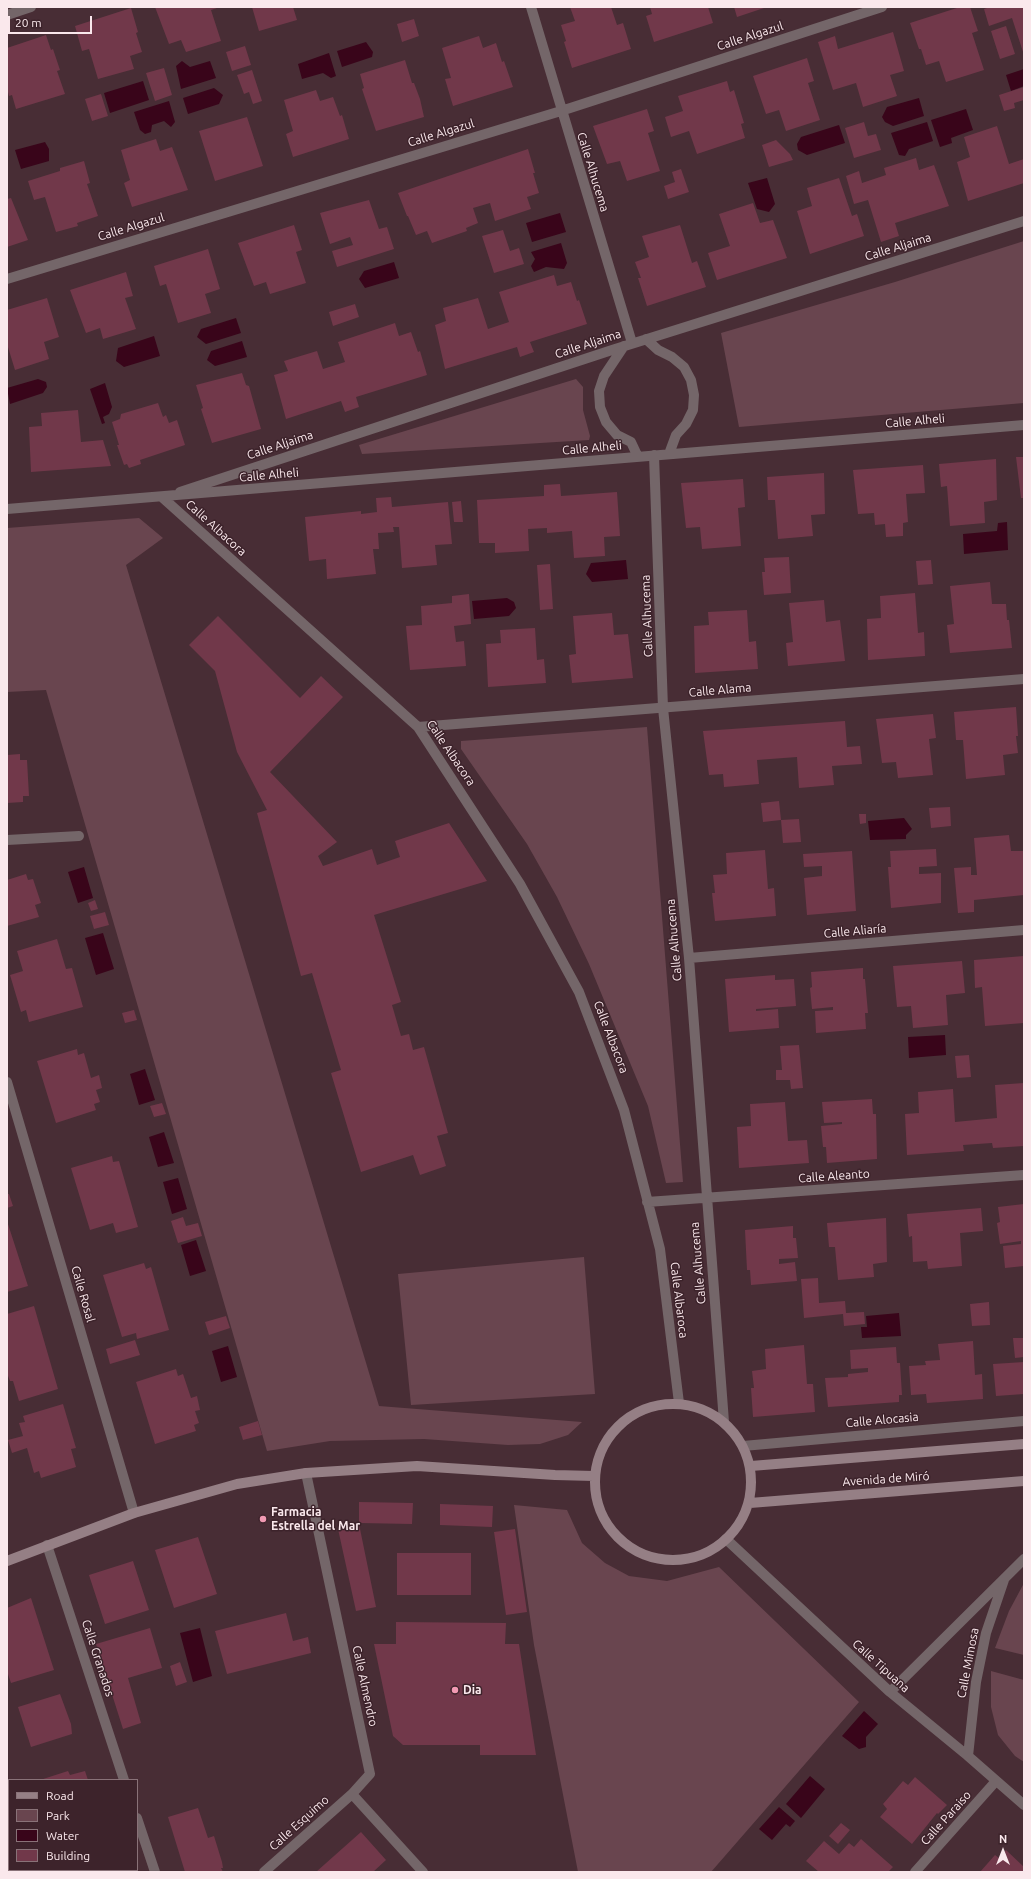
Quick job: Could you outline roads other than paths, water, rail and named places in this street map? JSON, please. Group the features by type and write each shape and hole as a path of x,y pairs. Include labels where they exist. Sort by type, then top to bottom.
{"main road":[{"path":"679,1403 703,1409 724,1422 735,1433 743,1446 751,1466 752,1485 750,1503 738,1527 720,1546 697,1557 672,1561 647,1557 624,1544 607,1525 596,1502 594,1476 600,1452 613,1431 632,1415 654,1405 679,1403"},
{"name":"Avenida de Miró","path":"751,1466 1024,1444"},
{"path":"7,1561 134,1513 237,1484 306,1473 417,1466 555,1475 594,1476"},
{"name":"Avenida de Miró","path":"750,1503 1024,1482"}],"street":[{"path":"7,15 31,7"},
{"name":"Calle Alhucema","path":"531,7 628,345"},
{"name":"Calle Algazul","path":"7,278 561,111 882,7"},
{"name":"Calle Aljaima","path":"163,498 646,339 1024,221"},
{"path":"646,339 658,350 672,356 684,367 693,387 693,410 686,424 676,435 669,454"},
{"path":"628,345 604,376 599,391 600,408 606,422 617,435 631,442 638,457"},
{"name":"Calle Alheli","path":"163,498 654,455 1024,425"},
{"name":"Calle Alhucema","path":"654,455 663,708 689,958 724,1422"},
{"path":"7,509 163,498"},
{"name":"Calle Albacora","path":"163,498 418,727 520,884 579,992 624,1110 647,1202"},
{"name":"Calle Alama","path":"418,727 1024,679"},
{"path":"7,840 79,836"},
{"name":"Calle Aliaría","path":"689,958 1024,930"},
{"name":"Calle Rosal","path":"7,1082 134,1513"},
{"name":"Calle Aleanto","path":"647,1202 706,1199 1024,1175"},
{"name":"Calle Albaroca","path":"647,1202 660,1249 679,1403"},
{"name":"Calle Alocasia","path":"743,1446 1024,1421"},
{"name":"Calle Almendro","path":"306,1473 370,1774 352,1794"},
{"name":"Calle Tipuana","path":"726,1540 890,1692 968,1756 1024,1805"},
{"name":"Calle Granados","path":"47,1545 124,1779"},
{"name":"Calle Mimosa","path":"890,1692 1024,1559"},
{"name":"Calle Mimosa","path":"968,1756 976,1682 986,1633 1005,1578"},
{"name":"Calle Paraiso","path":"915,1872 996,1781"},
{"path":"352,1794 423,1872"},
{"name":"Calle Esquimo","path":"264,1872 352,1794"},
{"path":"138,1821 155,1872"}],"water":[{"path":"366,42 373,52 372,57 342,67 337,51"},
{"path":"329,53 336,76 331,78 323,73 302,79 298,64"},
{"path":"182,61 190,67 210,61 216,78 181,89 176,66"},
{"path":"1024,69 1024,86 1011,91 1006,75"},
{"path":"143,81 149,100 110,113 104,93"},
{"path":"214,88 223,95 219,104 188,114 183,98"},
{"path":"919,98 924,116 893,126 885,122 882,117 887,107"},
{"path":"169,101 175,122 171,127 164,121 152,125 151,132 145,134 140,130 134,112"},
{"path":"966,109 973,130 951,138 952,143 940,147 931,120"},
{"path":"927,122 933,141 909,149 905,156 899,155 891,133"},
{"path":"839,125 845,143 807,155 798,150 797,144 801,137"},
{"path":"45,142 49,149 49,161 21,169 15,150"},
{"path":"767,178 775,204 769,212 757,209 748,183"},
{"path":"560,213 566,232 532,242 526,223"},
{"path":"561,243 567,263 564,269 546,267 534,272 531,266 535,259 531,252"},
{"path":"394,262 399,278 365,288 359,279 364,271"},
{"path":"236,318 241,333 206,344 197,337 201,329"},
{"path":"154,336 160,356 124,367 116,361 118,348"},
{"path":"242,341 247,357 215,366 207,360 211,351"},
{"path":"38,379 46,382 47,387 43,393 10,404 7,388"},
{"path":"105,383 112,407 109,414 103,417 105,423 102,424 90,389"},
{"path":"1007,522 1008,550 964,554 963,534 997,531 998,523"},
{"path":"626,560 628,579 592,582 586,574 591,563"},
{"path":"507,598 514,602 516,608 509,616 474,619 472,601"},
{"path":"904,818 912,829 906,835 906,839 870,840 868,821"},
{"path":"84,867 93,898 78,903 68,872"},
{"path":"103,933 114,969 96,975 85,938"},
{"path":"945,1035 946,1055 909,1058 908,1037"},
{"path":"145,1069 155,1100 139,1105 130,1074"},
{"path":"164,1132 174,1163 158,1167 149,1137"},
{"path":"178,1178 187,1209 172,1214 163,1182"},
{"path":"196,1240 206,1271 190,1276 181,1245"},
{"path":"899,1313 901,1336 862,1338 861,1327 867,1327 866,1316"},
{"path":"228,1346 237,1377 221,1382 212,1351"},
{"path":"200,1628 212,1676 193,1682 180,1633"},
{"path":"864,1711 878,1724 866,1737 866,1747 859,1749 842,1736"},
{"path":"810,1776 825,1789 801,1818 786,1804"},
{"path":"779,1807 795,1821 790,1827 786,1824 772,1840 759,1829"}],"place":[{"name":"Farmacia Estrella del Mar","path":"263,1519"},
{"name":"Dia","path":"455,1690"}]}
